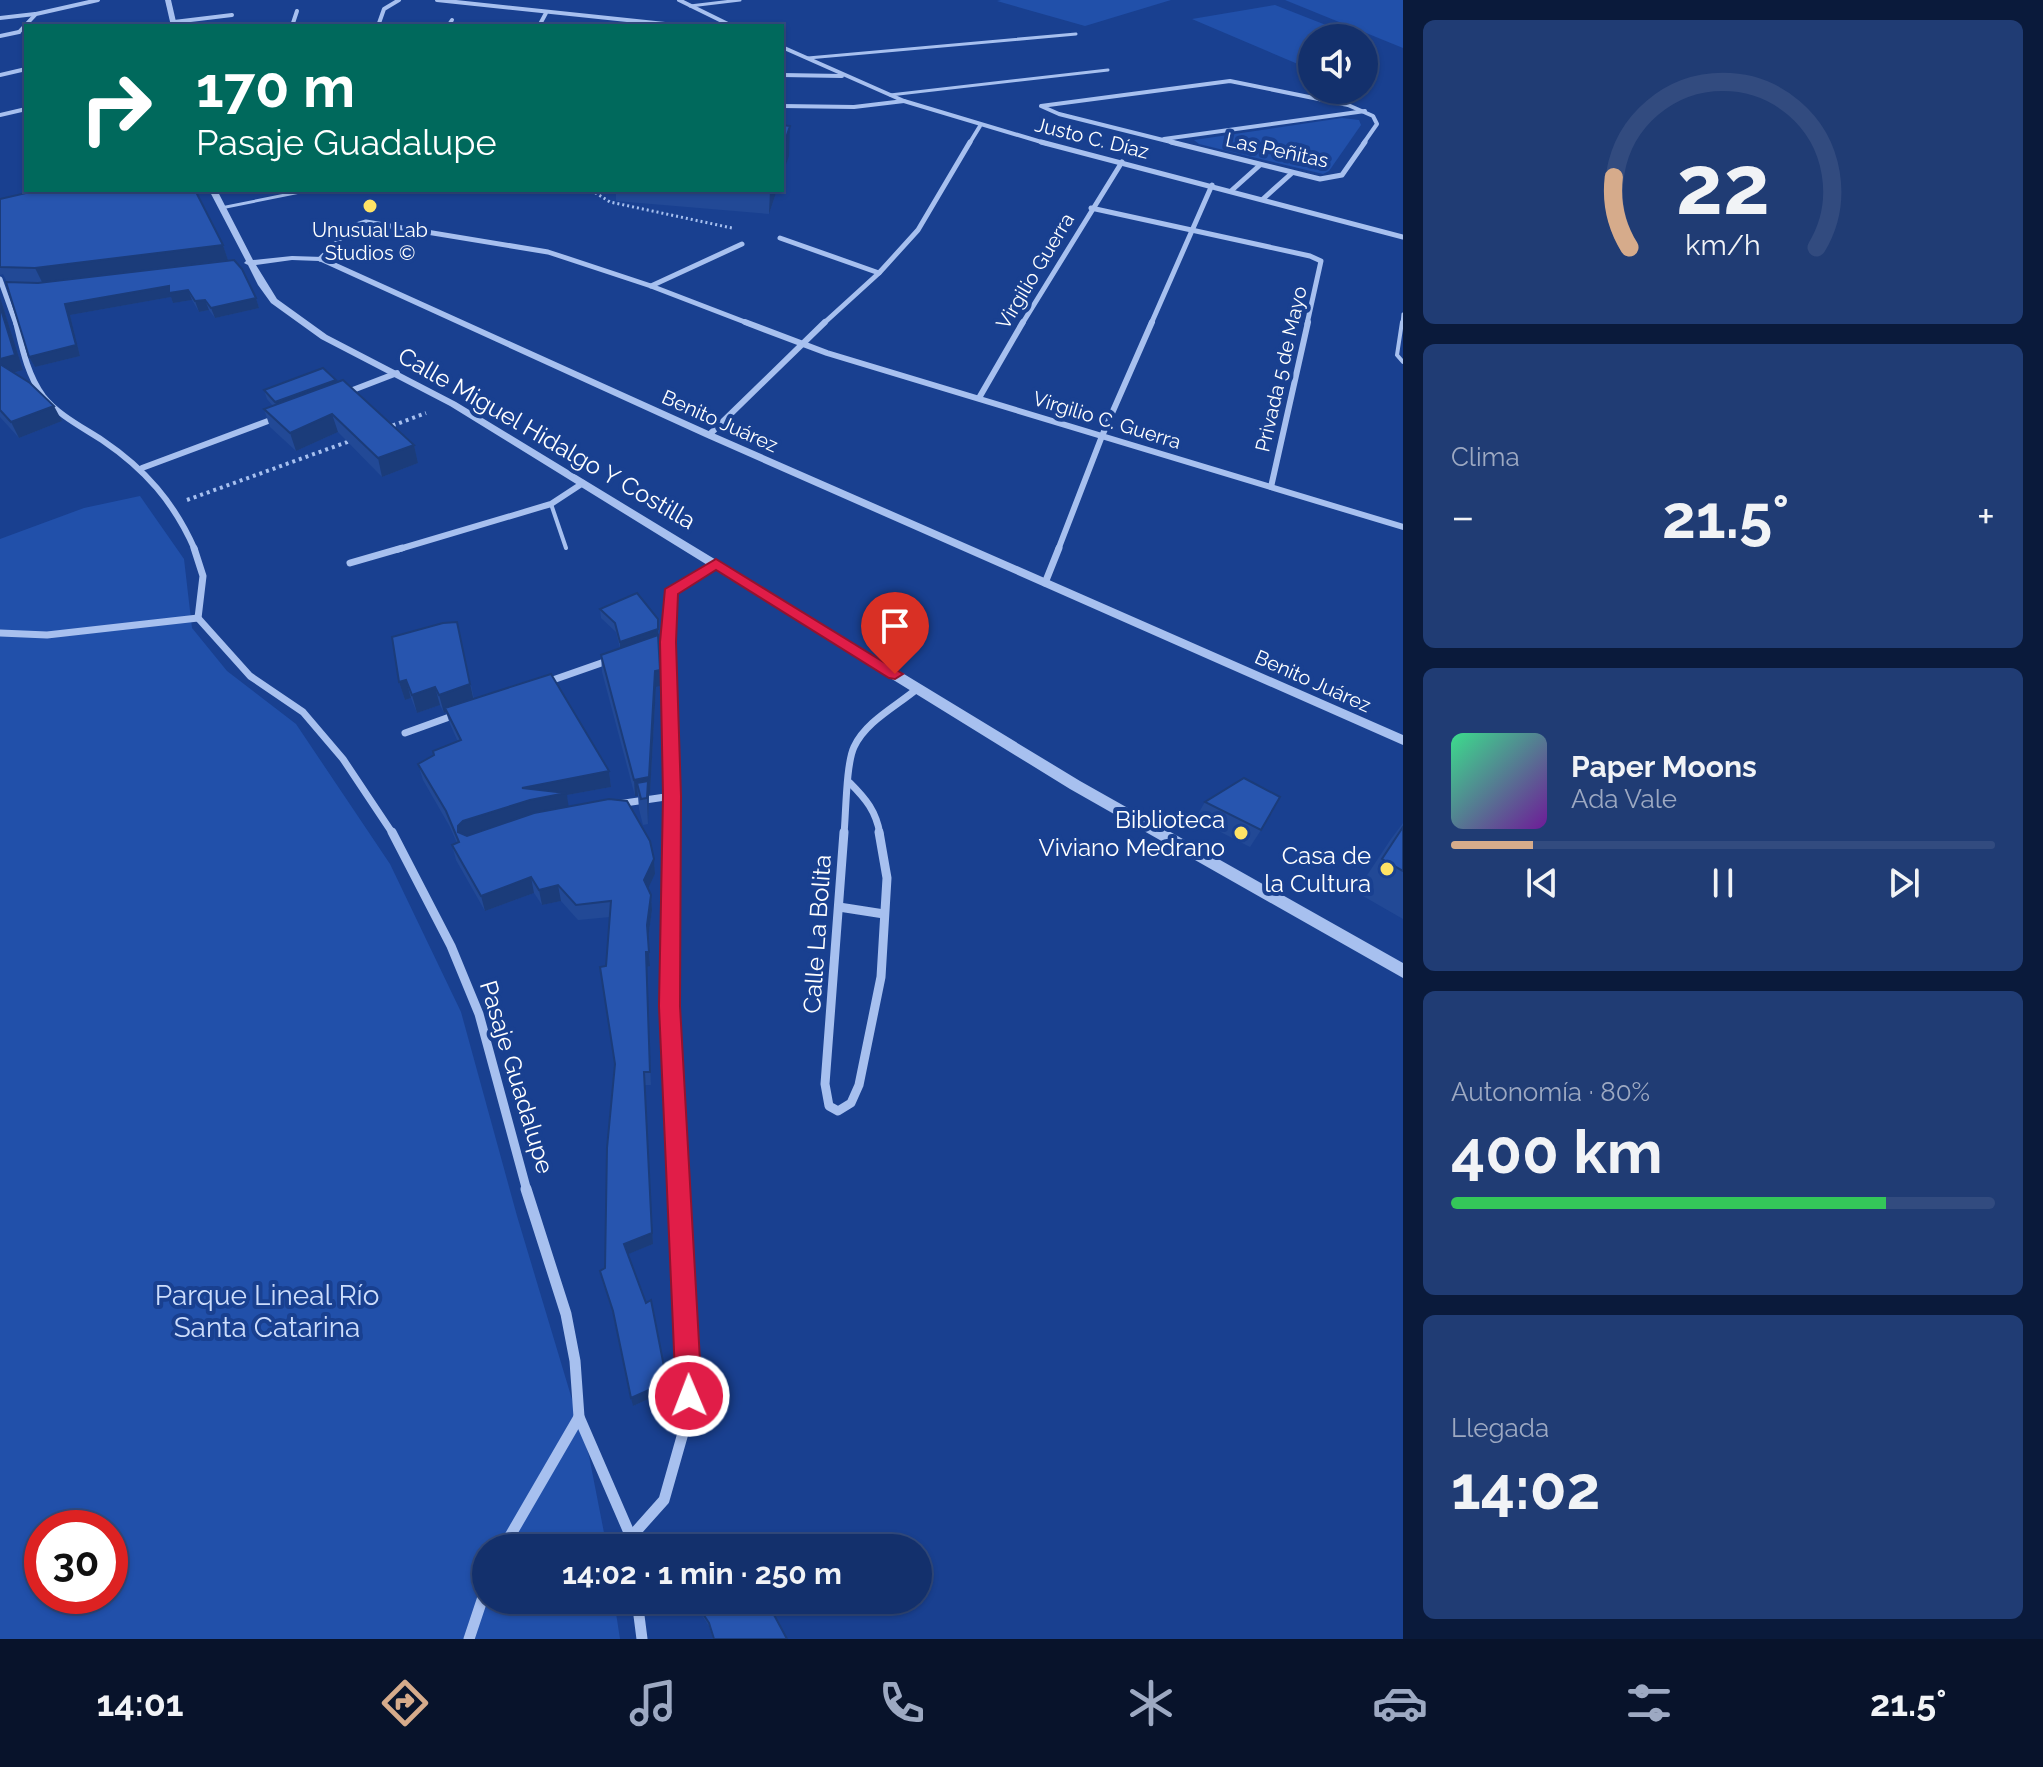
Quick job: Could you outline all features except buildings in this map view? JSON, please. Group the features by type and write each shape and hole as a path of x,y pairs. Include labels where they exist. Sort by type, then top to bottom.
{"street":[{"path":"0,18 36,14 98,0"},
{"path":"168,0 174,24 232,15"},
{"path":"379,24 384,9 399,0"},
{"path":"437,0 625,23"},
{"path":"679,0 728,24"},
{"path":"293,24 297,11"},
{"path":"540,24 546,13"},
{"path":"27,24 36,14"},
{"path":"449,24 452,20"},
{"path":"0,36 19,32 24,27"},
{"path":"19,32 24,36"},
{"name":"Justo C. Díaz","path":"784,48 904,101 980,126 1403,237"},
{"path":"0,75 24,69"},
{"path":"784,75 847,76"},
{"name":"Las Peñitas","path":"1230,81 1306,95 1366,111 1377,120 1377,124 1342,175 1329,180 1158,140 1059,114 1041,106 1230,81"},
{"path":"784,106 854,107 904,101"},
{"path":"0,115 24,109"},
{"path":"1158,140 1366,111"},
{"path":"709,435 802,343 879,273 918,230 980,126"},
{"name":"Virgilio Guerra","path":"979,398 1091,208 1122,162"},
{"path":"1231,191 1260,165"},
{"path":"1263,199 1292,173"},
{"path":"1045,583 1102,436 1212,185"},
{"name":"Calle Miguel Hidalgo Y Costilla","path":"214,192 242,264 274,301 324,337 453,404 1075,785 1403,971"},
{"path":"1091,208 1192,230"},
{"name":"Virgilio C. Guerra","path":"320,259 360,222 548,252 651,286 802,343 1403,527"},
{"name":"Privada 5 de Mayo","path":"1192,230 1319,259 1321,263 1271,487"},
{"path":"780,238 879,273"},
{"path":"651,286 742,244"},
{"name":"Benito Juárez","path":"242,264 292,258 320,259 709,435 1403,740"},
{"path":"0,279 26,361 41,393 76,423 142,468 175,504 203,566 205,591 198,618 47,635 0,633"},
{"path":"337,396 397,373"},
{"path":"142,468 277,418"},
{"path":"350,563 551,504 583,483"},
{"name":"Pasaje Guadalupe","path":"638,1534 664,1500 689,1412 690,1379 669,1006 672,796 662,643 670,592 716,563"},
{"name":"Pasaje Guadalupe","path":"198,618 250,676 303,712 343,759 391,830 423,886 479,1014 535,1221 566,1314 575,1361 579,1417 629,1534"},
{"path":"535,687 621,656"},
{"name":"Calle La Bolita","path":"884,914 881,977 859,1085 851,1103 843,1110 833,1110 827,1100 825,1084 850,783 849,760 856,743 869,729 918,688"},
{"path":"405,733 463,712"},
{"path":"839,907 884,914 887,878 877,817 868,801 850,783"},
{"path":"605,807 672,796"},
{"path":"511,1534 579,1417"},
{"path":"469,1639 477,1614"},
{"path":"639,1614 642,1639"}],"lane":[{"path":"690,6 740,0"},
{"path":"808,58 1076,34"},
{"path":"890,95 1108,70"},
{"path":"221,208 300,192"},
{"path":"1403,314 1397,355 1403,362"},
{"path":"551,504 566,548"}],"path":[{"path":"594,192 610,202 736,229"},
{"path":"380,430 453,404"},
{"path":"175,504 350,441"}],"green space":[{"path":"1171,0 1085,26 997,1"},
{"path":"1285,0 1403,0 1403,48 1378,38 1378,24 1344,24"},
{"path":"1275,5 1323,24 1298,24 1298,64 1192,19"},
{"path":"1342,118 1359,120 1361,125 1329,171 1323,174 1199,144 1194,140"},
{"name":"Parque Lineal Río Santa Catarina","path":"140,496 184,559 192,628 227,671 296,724 390,864 461,1012 517,1216 589,1456 604,1534 472,1534 472,1614 616,1614 620,1639 0,1639 0,539 84,508"}],"place":[{"name":"Unusual Lab Studios ©","path":"370,206"},
{"name":"Biblioteca Viviano Medrano","path":"1241,833"},
{"name":"Casa de la Cultura","path":"1387,869"}],"route":[{"path":"689,1396 669,1006 672,796 668,642 670,592 716,563 895,674"}]}
